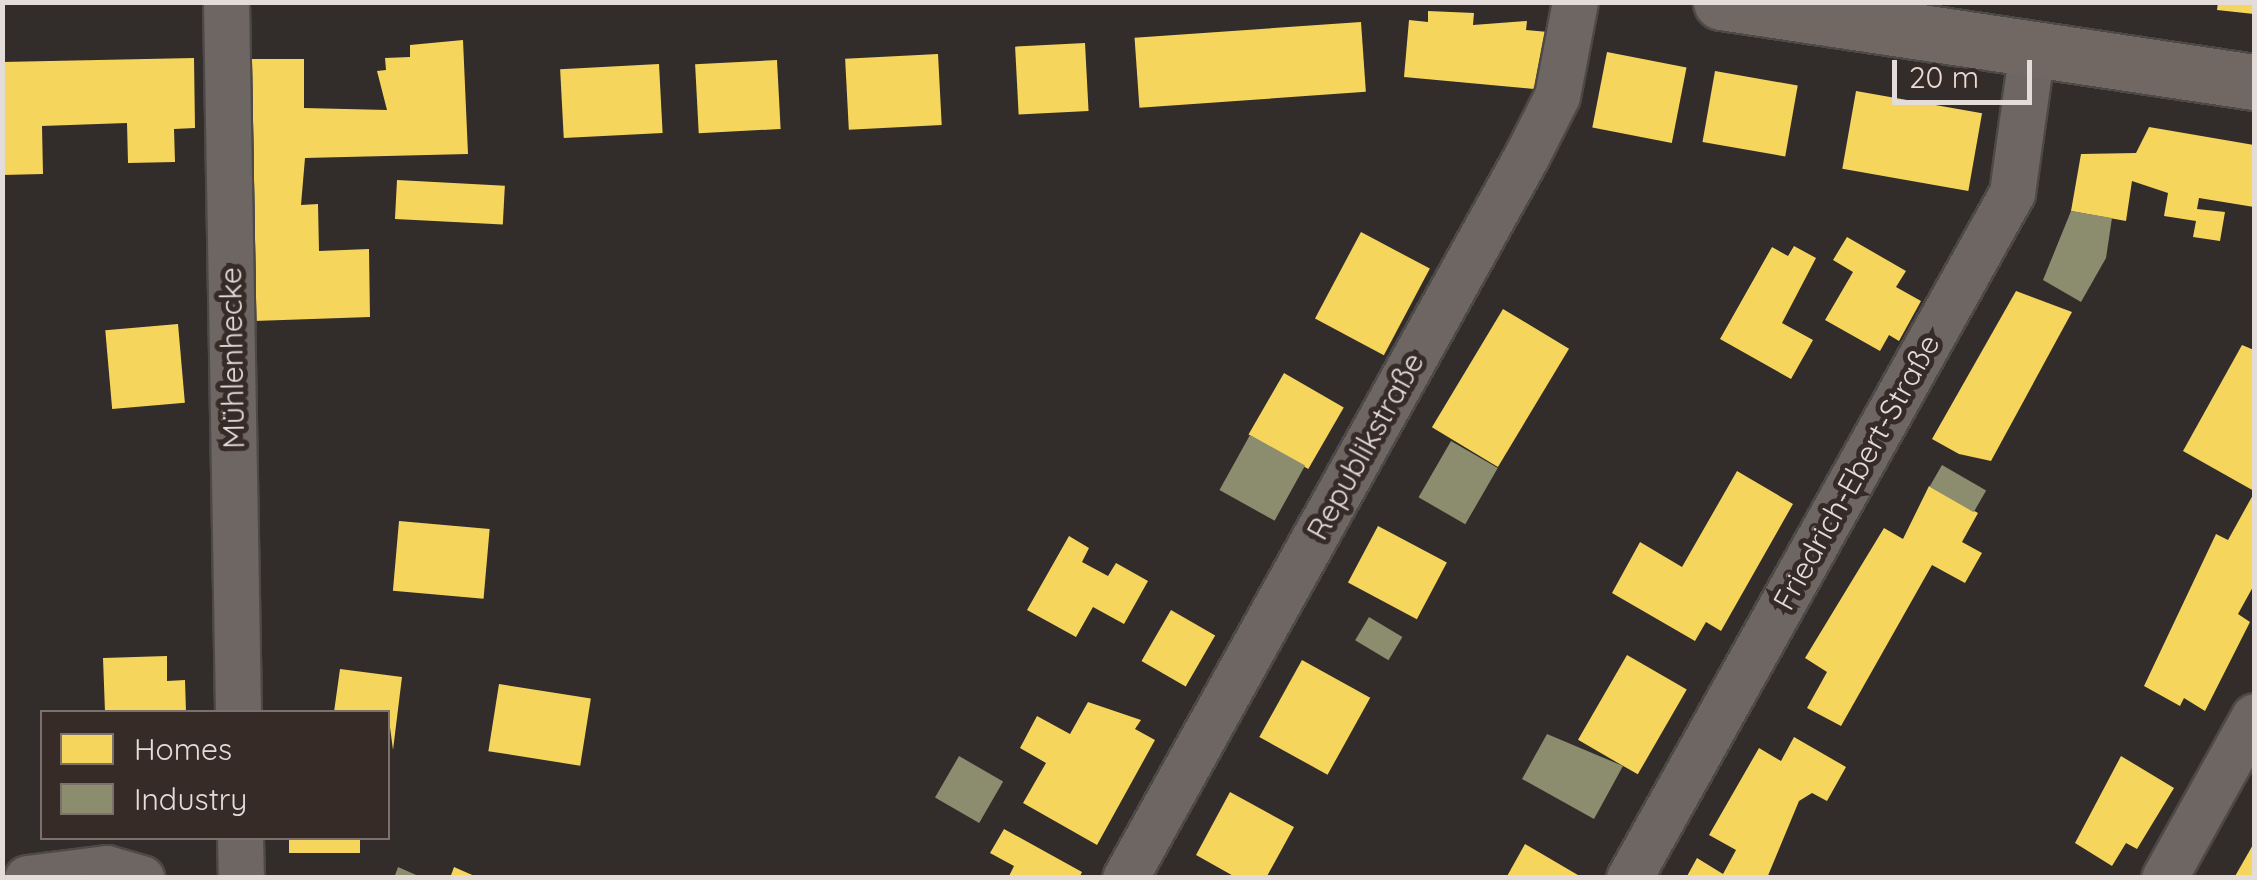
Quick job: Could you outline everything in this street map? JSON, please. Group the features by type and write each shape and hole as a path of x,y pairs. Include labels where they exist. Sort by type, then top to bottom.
{"main road":[{"path":"1751,4 2254,82"}],"street":[{"name":"Mühlenhecke","path":"226,2 238,710"},
{"name":"Republikstraße","path":"1125,878 1557,96 1575,2"},
{"name":"Friedrich-Ebert-Straße","path":"1629,878 2012,193 2032,49"},
{"path":"2164,878 2254,716"},
{"path":"240,840 241,878"},
{"path":"27,878 106,868 142,878"}],"building: Homes":[{"path":"2218,2 2254,2 2254,14 2217,10"},
{"path":"1428,11 1474,13 1473,25 1527,21 1526,30 1559,33 1556,47 1534,89 1404,77 1409,20 1428,22"},
{"path":"1361,22 1366,92 1139,108 1135,38"},
{"path":"463,40 468,154 305,158 301,205 318,204 319,251 369,249 370,317 252,321 245,59 304,59 304,108 387,110 377,71 386,70 385,58 410,57 410,45"},
{"path":"1085,43 1089,111 1019,115 1015,47"},
{"path":"1607,52 1687,67 1672,143 1592,128"},
{"path":"938,54 942,125 849,130 845,59"},
{"path":"194,58 195,128 174,129 175,162 128,163 127,123 42,126 43,174 2,175 2,62"},
{"path":"777,60 781,129 699,133 695,64"},
{"path":"659,64 663,133 564,138 560,69"},
{"path":"1715,71 1798,86 1785,156 1702,142"},
{"path":"1856,91 1982,113 1968,191 1842,169"},
{"path":"2149,127 2254,145 2254,207 2199,198 2197,209 2225,212 2220,241 2193,237 2196,221 2164,216 2168,193 2132,181 2126,221 2071,211 2081,154 2136,153"},
{"path":"397,180 505,186 503,225 395,219"},
{"path":"1361,232 1430,269 1384,355 1315,319"},
{"path":"1847,237 1906,271 1896,287 1921,301 1899,341 1889,335 1880,351 1825,320 1853,272 1833,260"},
{"path":"1794,246 1816,258 1782,323 1813,340 1791,379 1720,339 1772,247 1788,256"},
{"path":"2016,291 2072,312 1991,461 1959,454 1932,439"},
{"path":"1503,309 1569,349 1498,467 1432,427"},
{"path":"178,324 185,403 112,409 105,330"},
{"path":"2242,345 2254,350 2254,491 2183,451"},
{"path":"1284,373 1344,408 1308,469 1248,434"},
{"path":"1737,471 1793,504 1721,631 1706,622 1695,641 1612,593 1640,542 1682,567"},
{"path":"1929,486 1978,513 1962,542 1982,553 1965,583 1932,565 1841,726 1807,708 1827,672 1805,658 1884,528 1903,539"},
{"path":"2254,493 2254,585 2238,614 2250,622 2205,711 2184,698 2180,706 2144,686 2216,534 2228,540"},
{"path":"399,521 490,529 484,599 393,591"},
{"path":"1378,526 1447,563 1417,619 1348,583"},
{"path":"1069,536 1089,548 1082,562 1108,576 1116,563 1148,581 1124,624 1093,607 1076,637 1027,610"},
{"path":"1171,610 1215,636 1186,687 1142,661"},
{"path":"1627,655 1687,689 1638,774 1578,740"},
{"path":"167,656 167,681 185,680 186,710 105,710 103,658"},
{"path":"1302,660 1370,698 1328,775 1259,737"},
{"path":"340,669 402,677 393,750 390,710 334,710"},
{"path":"499,684 591,699 580,766 488,751"},
{"path":"1088,702 1141,720 1135,729 1155,740 1097,845 1023,803 1046,763 1020,748 1037,716 1070,734"},
{"path":"1794,737 1846,767 1827,801 1812,793 1799,801 1767,878 1686,878 1697,858 1723,874 1736,850 1709,835 1759,748 1781,761"},
{"path":"2121,756 2174,788 2137,849 2126,843 2112,866 2075,843"},
{"path":"1230,792 1294,827 1266,878 1237,878 1196,855"},
{"path":"1004,829 1082,872 1079,878 1008,878 1014,866 990,853"},
{"path":"289,840 360,840 360,853 289,853"},
{"path":"2254,843 2254,878 2234,878"},
{"path":"1525,844 1583,878 1506,878"},
{"path":"454,867 479,878 450,878"}],"building: Industry":[{"path":"2071,211 2112,218 2106,258 2081,302 2043,280"},
{"path":"1250,435 1305,466 1275,521 1219,490"},
{"path":"1451,441 1498,468 1465,524 1418,497"},
{"path":"1942,465 1986,490 1974,512 1930,487"},
{"path":"1369,617 1402,637 1389,660 1355,640"},
{"path":"1547,734 1623,766 1594,819 1522,779"},
{"path":"959,756 1003,782 979,823 935,798"},
{"path":"398,867 423,878 394,878"}]}
